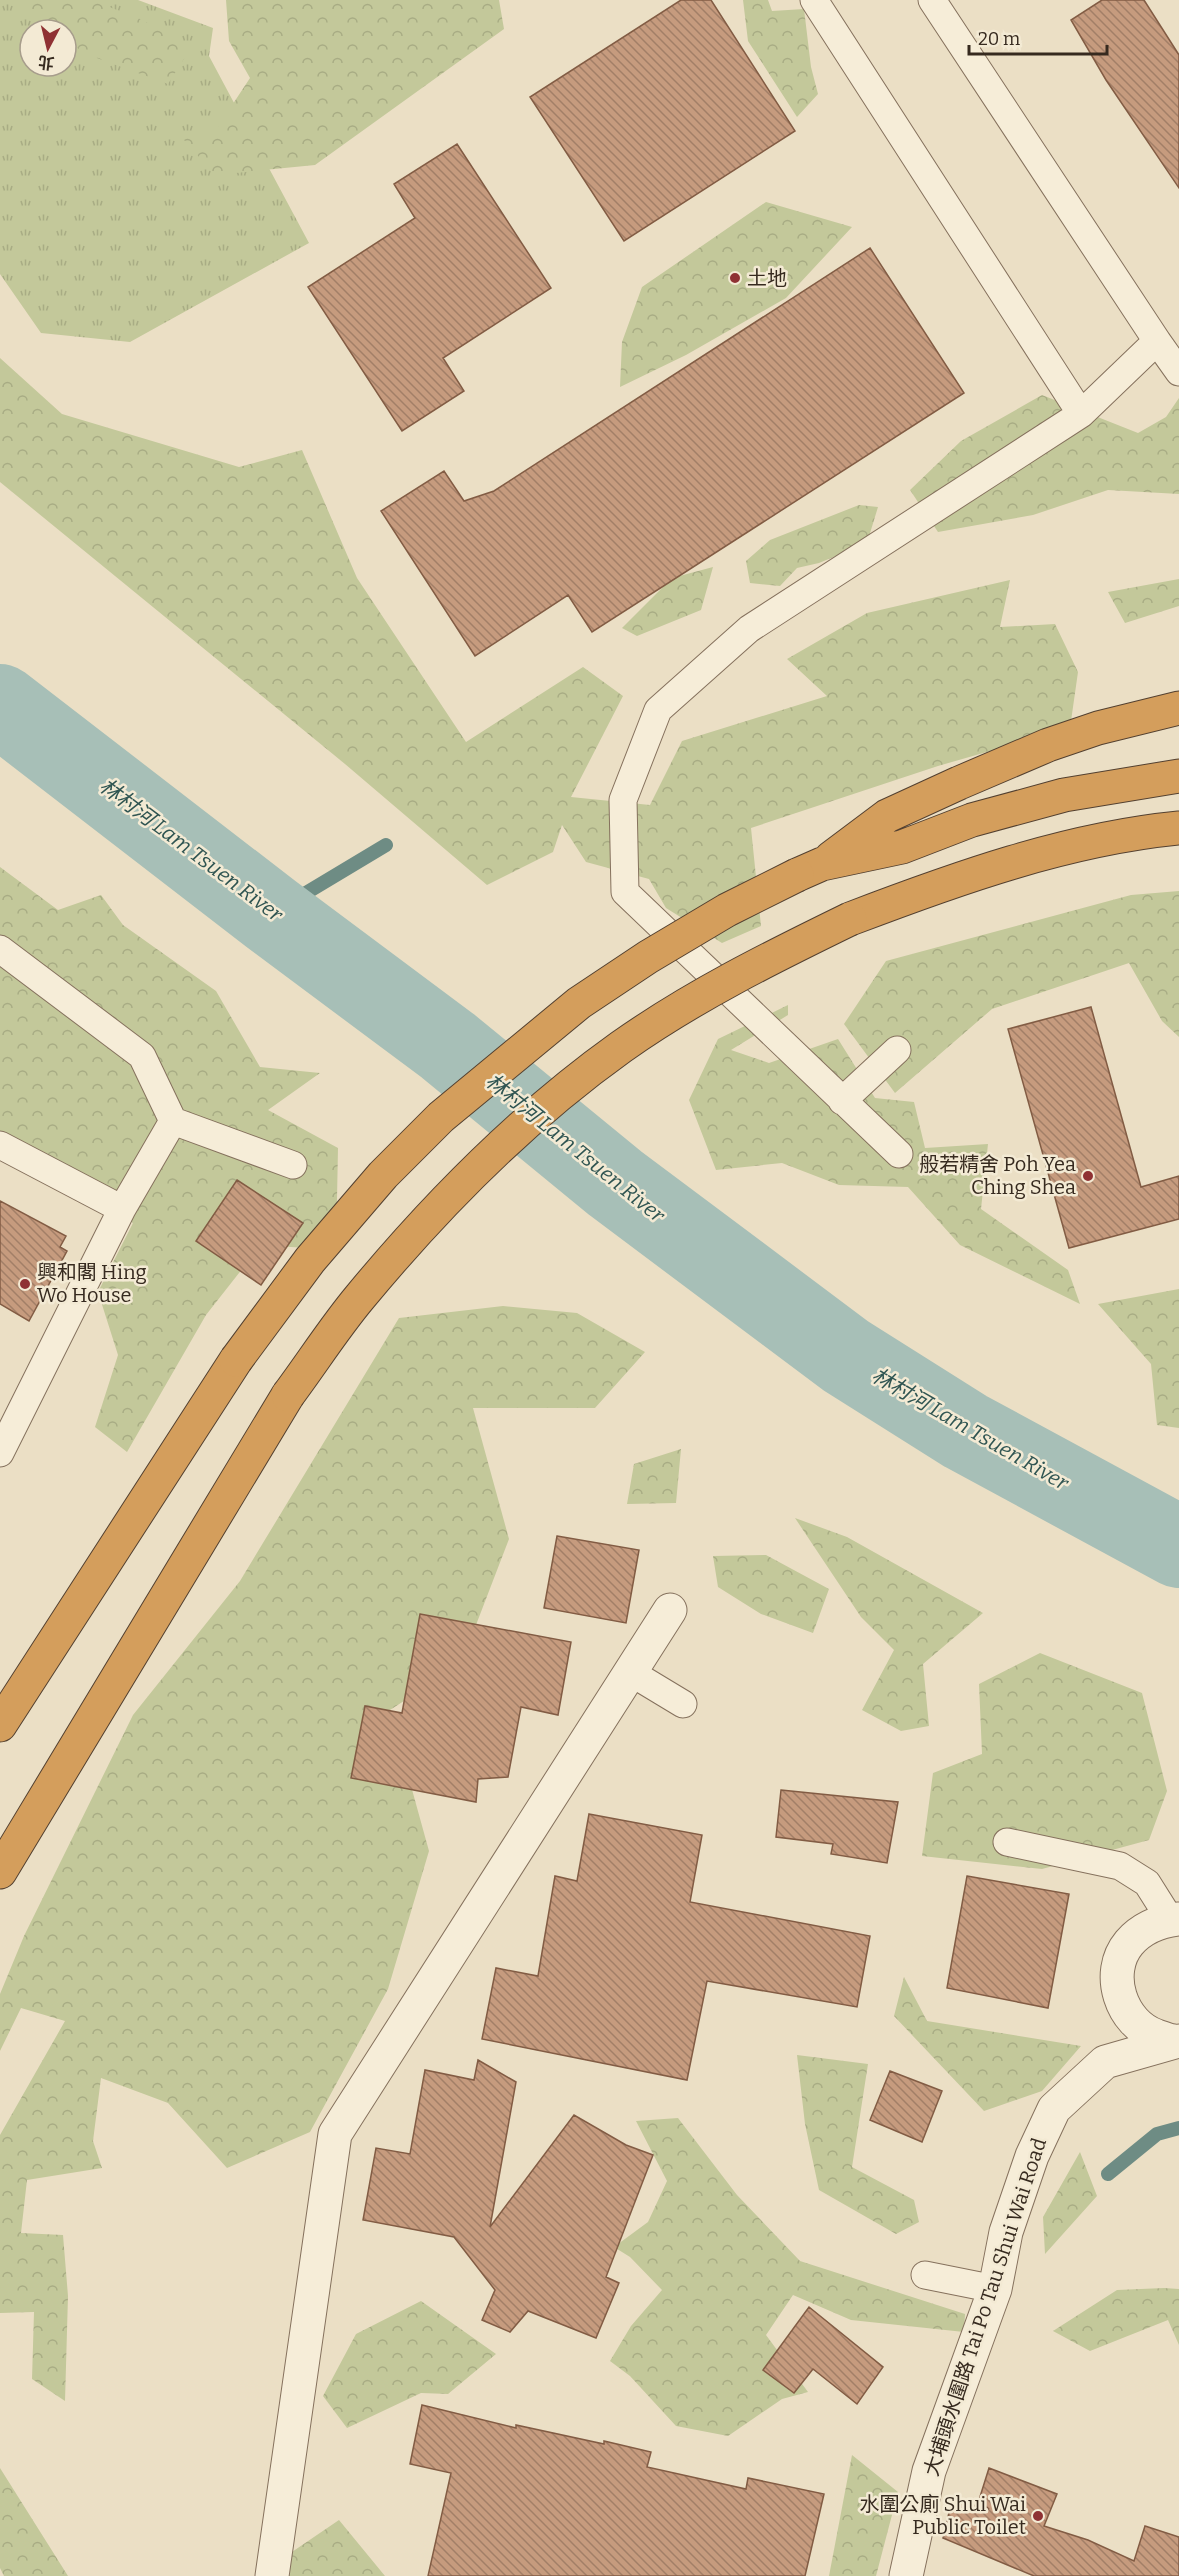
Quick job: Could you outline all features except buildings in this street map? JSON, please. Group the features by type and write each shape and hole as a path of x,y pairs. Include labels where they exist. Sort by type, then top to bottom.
{"highway":[{"path":"0,1725 236,1360 310,1260 383,1175 449,1110 579,1003 648,957 727,910 809,870 887,816 1048,745 1098,728 1179,708"},
{"path":"809,870 902,847 972,820 1064,795 1179,776"},
{"path":"0,1872 288,1395 359,1298 429,1217 549,1102 622,1047 680,1009 753,967 850,919 920,892 993,868 1081,845 1179,828"}],"street":[{"path":"272,2576 335,2134 670,1610"},
{"name":"大埔頭水圍路 Tai Po Tau Shui Wai Road","path":"1175,1920 1145,1929 1129,1943 1122,1957 1117,1977 1123,2008 1129,2018 1145,2032 1177,2041"},
{"name":"大埔頭水圍路 Tai Po Tau Shui Wai Road","path":"906,2576 929,2471 994,2289 1006,2232 1032,2156 1054,2109 1105,2062 1177,2041"}],"lane":[{"path":"814,0 1081,414"},
{"path":"932,0 1156,341 1179,372"},
{"path":"899,1154 625,892 623,800 658,710 749,629 1081,414 1156,341"},
{"path":"0,949 142,1056 173,1121 293,1165"},
{"path":"842,1101 897,1050"},
{"path":"0,1453 122,1209 173,1121"},
{"path":"0,1145 122,1209"},
{"path":"630,1672 683,1704"},
{"path":"1007,1842 1120,1866 1147,1883 1175,1920"},
{"path":"925,2275 994,2289"}],"green space":[{"path":"0,0 138,0 213,28 209,56 309,243 130,342 41,333 0,274"},
{"path":"24,0 91,0 138,18 192,46 168,84 86,54 78,48 78,18 32,18 19,9"},
{"path":"226,0 499,0 504,29 315,165 215,175 177,132 215,131 250,78 229,41"},
{"path":"743,0 768,0 772,11 804,9 811,67 818,94 797,117 748,41"},
{"path":"766,202 852,227 786,298 686,355 620,387 622,342 642,287"},
{"path":"0,358 62,414 239,467 302,450 357,578 466,742 583,667 623,696 571,797 650,805 682,741 827,696 787,659 867,613 1010,580 1000,627 1055,624 1078,672 1070,728 938,766 751,828 761,926 722,943 666,908 649,879 586,862 562,825 553,852 487,885 345,764 0,482"},
{"path":"1042,395 1138,433 1166,417 1179,398 1179,494 1108,490 1033,515 938,532 910,490 961,441"},
{"path":"859,505 878,507 867,543 819,563 797,568 780,586 750,583 746,561 770,540"},
{"path":"713,567 701,610 637,636 622,628 672,578"},
{"path":"1179,579 1179,606 1125,623 1108,592"},
{"path":"0,867 58,910 101,895 123,925 216,991 260,1067 320,1073 268,1110 338,1148 336,1250 261,1245 206,1315 127,1452 95,1427 118,1355 98,1292 133,1223 62,1163 0,1155"},
{"path":"1179,891 1179,1037 1162,1021 1129,963 992,1009 895,1093 844,1024 886,961 1131,895"},
{"path":"788,1005 788,1015 731,1050 769,1063 838,1039 875,1098 914,1102 925,1148 988,1144 981,1209 1068,1270 1080,1304 960,1245 908,1187 839,1185 782,1163 716,1170 689,1100 718,1039"},
{"path":"1179,1289 1179,1428 1157,1425 1151,1364 1098,1304"},
{"path":"503,1306 577,1313 645,1352 595,1408 473,1408 509,1539 461,1664 390,1710 429,1851 388,1989 310,2132 227,2168 168,2103 101,2078 93,2141 102,2168 27,2180 21,2233 63,2235 68,2296 65,2401 32,2379 34,2312 0,2313 0,2135 65,2021 21,2008 0,2051 0,1994 24,1936 133,1715 240,1581 399,1318"},
{"path":"681,1449 676,1503 627,1504 634,1464"},
{"path":"795,1518 847,1537 983,1613 923,1664 929,1726 901,1731 862,1710 894,1650 861,1617"},
{"path":"766,1555 829,1589 813,1633 761,1614 718,1587 713,1556"},
{"path":"1040,1653 1142,1693 1167,1791 1149,1840 1042,1869 922,1856 933,1773 982,1754 979,1684"},
{"path":"904,1977 927,2021 1081,2046 1042,2091 984,2111 894,2016"},
{"path":"797,2055 868,2064 852,2167 914,2200 919,2222 896,2234 819,2190 805,2124"},
{"path":"678,2118 737,2195 800,2261 965,2314 964,2332 851,2320 793,2295 766,2335 808,2392 782,2399 728,2436 676,2426 630,2376 610,2361 631,2326 662,2290 630,2257 614,2247 648,2222 667,2181 636,2121"},
{"path":"1080,2152 1097,2196 1045,2254 1043,2217"},
{"path":"1179,2289 1179,2345 1168,2320 1090,2351 1053,2331 1117,2290"},
{"path":"421,2301 496,2354 448,2394 421,2393 347,2428 323,2396 356,2334"},
{"path":"852,2455 898,2492 876,2576 829,2576"},
{"path":"0,2468 68,2576 4,2576 0,2568"},
{"path":"339,2520 385,2576 259,2576 264,2571"}],"waterway":[{"name":"林村河 Lam Tsuen River","path":"0,705 271,914 448,1046 615,1183 846,1356 965,1431 1179,1547"},
{"path":"271,914 386,845"},
{"path":"1108,2174 1157,2134 1179,2128"}],"place":[{"name":"土地","path":"735,278"},
{"name":"般若精舍 Poh Yea Ching Shea","path":"1088,1176"},
{"name":"興和閣 Hing Wo House","path":"25,1284"},
{"name":"水圍公廁 Shui Wai Public Toilet","path":"1038,2516"}]}
